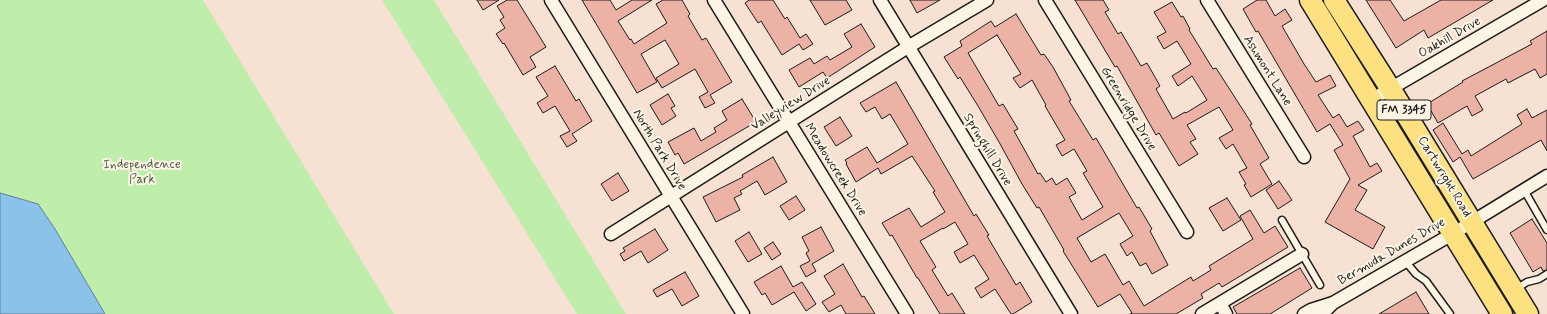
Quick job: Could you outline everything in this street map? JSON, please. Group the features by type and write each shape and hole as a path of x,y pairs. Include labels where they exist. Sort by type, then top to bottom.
{"main road":[{"name":"Cartwright Road","path":"1310,0 1454,233 1498,312"},
{"name":"Cartwright Road","path":"1334,0 1390,88 1528,314"}],"street":[{"name":"North Park Drive","path":"551,0 743,314"},
{"name":"Meadowcreek Drive","path":"714,0 907,314"},
{"name":"Springhill Drive","path":"880,0 1071,314"},
{"name":"Valleyview Drive","path":"611,234 908,47 987,0"},
{"name":"Greenridge Drive","path":"1045,0 1186,232"},
{"name":"Ashmont Lane","path":"1207,0 1304,157"},
{"name":"Oakhill Drive","path":"1371,100 1543,0"},
{"name":"Bermuda Dunes Drive","path":"1304,314 1311,310 1333,303 1454,233 1547,176"},
{"path":"1202,314 1223,309 1302,254"},
{"name":"Bermuda Dunes Drive","path":"1322,314 1333,303"}],"lane":[{"path":"1524,190 1547,230"},
{"path":"1282,220 1320,285"},
{"path":"1406,261 1416,274 1426,281 1450,314"},
{"path":"1513,291 1527,282 1547,274"}],"green space":[{"name":"Independence Park","path":"0,0 203,0 394,314 0,314"},
{"path":"382,0 434,0 626,314 577,314"}],"water":[{"path":"0,193 38,204 55,229 105,314 0,314"}],"building":[{"path":"477,0 499,0 483,10"},
{"path":"507,0 517,0 546,47 530,57 536,67 523,75 504,43 503,44 496,34 505,28 500,20 504,17 497,6"},
{"path":"582,0 610,0 616,10 632,0 652,0 618,21 634,44 667,23 656,4 663,0 682,0 690,14 688,16 702,40 706,38 732,82 710,95 715,103 705,108 699,97 708,92 695,69 662,88 656,78 679,64 665,40 641,54 657,82 637,93"},
{"path":"749,0 773,0 785,19 787,17 800,38 806,34 813,44 803,50 799,44 782,55 761,21 758,23 745,3"},
{"path":"810,0 846,0 852,10 825,25"},
{"path":"910,0 940,0 917,13"},
{"path":"1075,0 1103,0 1109,10 1105,12 1118,34 1121,32 1141,66 1147,63 1160,86 1156,89 1173,119 1207,100 1192,76 1178,86 1172,76 1191,64 1177,41 1164,49 1157,37 1166,32 1154,12 1172,2 1181,17 1183,16 1190,29 1189,30 1213,69 1216,68 1252,124 1250,125 1269,158 1260,164 1272,184 1251,197 1239,172 1247,168 1233,144 1226,149 1219,138 1233,130 1219,107 1187,125 1196,139 1190,142 1198,154 1179,166 1159,133 1156,135 1117,66 1115,67"},
{"path":"1257,0 1266,0 1275,16 1285,9 1292,20 1282,26 1316,82 1330,75 1336,86 1318,95 1333,118 1339,114 1347,127 1358,121 1364,130 1353,136 1370,167 1377,163 1382,171 1358,185 1367,190 1355,210 1385,227 1373,249 1325,222 1350,179 1334,150 1343,145 1330,124 1317,132 1258,31 1256,32 1243,9"},
{"path":"1366,0 1390,0 1404,21 1441,0 1493,0 1428,38 1424,30 1396,48"},
{"path":"1016,14 1041,55 1044,54 1053,67 1071,100 1069,101 1093,140 1096,138 1137,208 1139,207 1152,229 1150,231 1168,265 1152,274 1146,263 1140,266 1132,252 1127,256 1120,244 1133,236 1119,213 1077,238 1091,262 1105,254 1123,285 1129,281 1144,306 1191,277 1193,281 1211,270 1209,266 1253,239 1240,216 1250,210 1264,233 1275,226 1288,247 1222,287 1219,283 1201,294 1203,298 1176,314 1130,314 1132,313 1120,294 1098,307 1063,251 1064,250 1039,207 1037,208 1022,184 978,106 960,77 958,79 944,57 962,46 960,41 991,21 995,27","holes":["997,35 1021,74 1013,78 1020,88 1032,80 1065,140 1056,145 1062,156 1074,149 1087,171 1083,173 1103,207 1082,220 1069,197 1076,193 1067,178 1056,185 1052,178 1046,182 1040,173 1038,174 1014,131 1018,129 1003,104 999,106 968,53"]},
{"path":"861,24 875,47 827,78 823,72 799,87 789,70 810,58 814,64 827,56 830,60 852,47 844,34"},
{"path":"1547,31 1547,74 1540,78 1535,69 1508,83 1506,79 1475,96 1483,110 1472,116 1467,106 1438,123 1427,104 1463,82 1462,81 1532,44 1530,41"},
{"path":"555,66 576,101 579,99 592,121 572,134 577,141 567,147 560,136 570,131 555,106 543,113 537,103 548,96 536,77"},
{"path":"896,82 974,216 976,214 989,235 987,236 1016,285 1020,282 1032,302 1013,314 1011,314 995,289 981,298 975,288 989,279 974,255 960,263 954,252 968,244 955,222 920,241 936,267 932,270 948,296 952,293 965,314 940,314 892,235 890,236 882,223 909,208 921,227 945,212 933,192 935,191 912,156 881,174 878,168 856,182 846,164 847,163 845,160 867,147 877,163 908,144 890,114 882,119 875,107 866,112 860,103"},
{"path":"668,94 675,106 671,108 676,116 662,125 650,105"},
{"path":"742,99 756,122 684,164 678,153 675,155 668,142 694,128 701,141 716,132 714,128 727,120 722,111"},
{"path":"1527,109 1532,118 1547,110 1547,151 1541,140 1473,179 1460,157 1453,162 1433,130 1443,123 1462,154 1468,150 1471,156 1522,124 1517,115"},
{"path":"840,117 852,136 836,146 824,127"},
{"path":"773,157 787,182 765,195 757,181 740,191 742,194 734,198 740,210 716,222 703,197 743,177 742,175"},
{"path":"618,173 629,191 612,201 601,184"},
{"path":"1279,181 1292,200 1278,209 1266,190"},
{"path":"796,196 805,210 789,220 780,206"},
{"path":"1227,198 1241,220 1223,231 1209,208"},
{"path":"1532,219 1547,243 1547,270 1543,271 1541,267 1533,272 1510,233"},
{"path":"821,227 834,251 812,264 816,271 806,277 800,266 810,261 806,253 809,251 802,237"},
{"path":"655,229 668,250 648,263 641,251 624,261 620,254 625,251 623,248"},
{"path":"749,232 762,254 748,262 735,241"},
{"path":"773,242 781,254 772,260 764,248"},
{"path":"843,264 862,297 864,296 875,314 846,314 841,305 829,312 822,302 835,294 824,276"},
{"path":"781,266 793,287 802,282 816,304 806,311 794,292 772,305 765,293 762,295 754,282"},
{"path":"1300,268 1312,288 1270,314 1237,314 1233,307"},
{"path":"685,272 699,296 682,306 672,289 657,297 653,290"},
{"path":"1416,292 1429,314 1379,314"}]}
